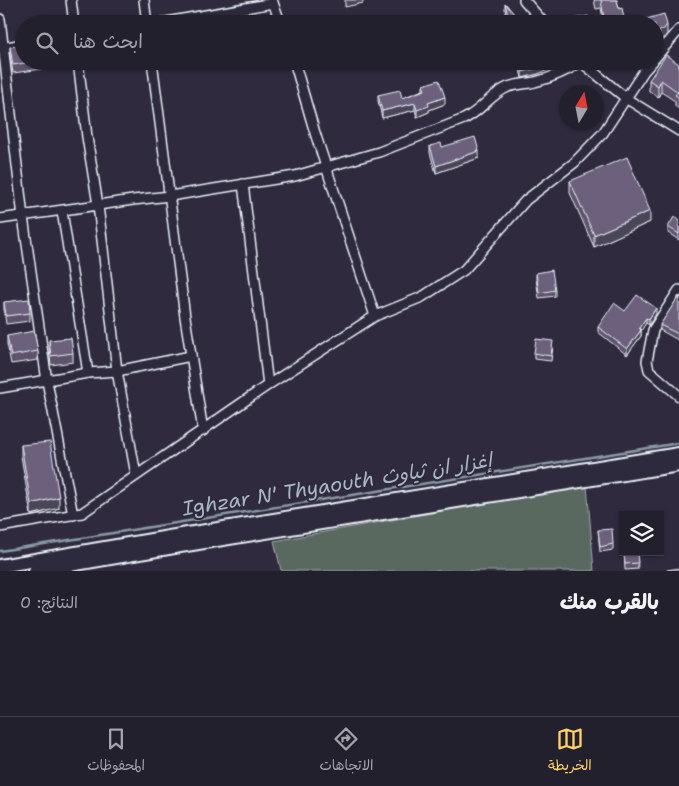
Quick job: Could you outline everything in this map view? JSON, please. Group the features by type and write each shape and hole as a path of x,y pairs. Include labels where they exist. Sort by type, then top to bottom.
{"street":[{"path":"71,0 73,15"},
{"path":"144,0 146,15"},
{"path":"524,0 537,15"},
{"path":"203,15 273,2 278,15"},
{"path":"0,19 23,217 47,381 73,514"},
{"path":"664,48 679,30"},
{"path":"2,47 15,45"},
{"path":"79,70 98,206 117,371 136,475"},
{"path":"153,70 191,356 203,431"},
{"path":"297,70 375,316"},
{"path":"0,219 170,196 295,176 327,168 379,152 464,119 475,114 494,95 508,87 551,77 568,70"},
{"path":"591,70 627,99 679,131"},
{"path":"0,527 82,513 268,385 375,316 422,297 464,270 526,200 574,163 603,133 647,70"},
{"path":"243,184 268,385"},
{"path":"62,211 88,373"},
{"path":"677,392 649,370 647,361 652,330 679,290"},
{"path":"0,388 88,373 117,371 191,356"},
{"path":"0,566 184,534 679,454"},
{"path":"35,571 199,542 679,465"}],"green space":[{"path":"587,485 594,571 283,571 281,570 274,541"}],"building":[{"path":"601,0 617,0 619,9 622,8 623,15 604,15"},
{"path":"505,3 515,15 508,15"},
{"path":"664,14 667,25 664,29 664,15 660,15"},
{"path":"15,46 15,65 13,65 10,47"},
{"path":"666,55 679,64 679,98 675,95 678,92 661,80 658,86 649,80 656,70 664,70 664,58"},
{"path":"439,80 445,97 428,103 429,106 417,110 415,103 382,111 378,95 400,90 402,98 425,90 423,85"},
{"path":"475,137 479,151 436,166 430,146 441,143 442,147"},
{"path":"627,157 650,211 594,235 570,181"},
{"path":"674,217 679,219 679,234 668,227"},
{"path":"552,270 555,290 539,293 536,273"},
{"path":"637,295 656,308 649,319 646,318 639,328 641,330 627,349 598,327 614,303 625,311"},
{"path":"679,296 679,332 678,334 660,325"},
{"path":"29,299 30,313 6,316 4,302"},
{"path":"34,331 38,351 11,356 7,336"},
{"path":"71,338 73,353 51,356 49,340"},
{"path":"536,339 553,341 551,356 534,353"},
{"path":"50,442 59,497 31,504 21,445"},
{"path":"612,529 613,544 600,547 598,530"},
{"path":"624,556 637,556 638,563 625,564"},
{"path":"679,568 679,571 667,571 667,570"}],"waterway":[{"name":"Ighzar N' Thyaouth إغزار ان ثياوث","path":"0,551 679,443"}]}
